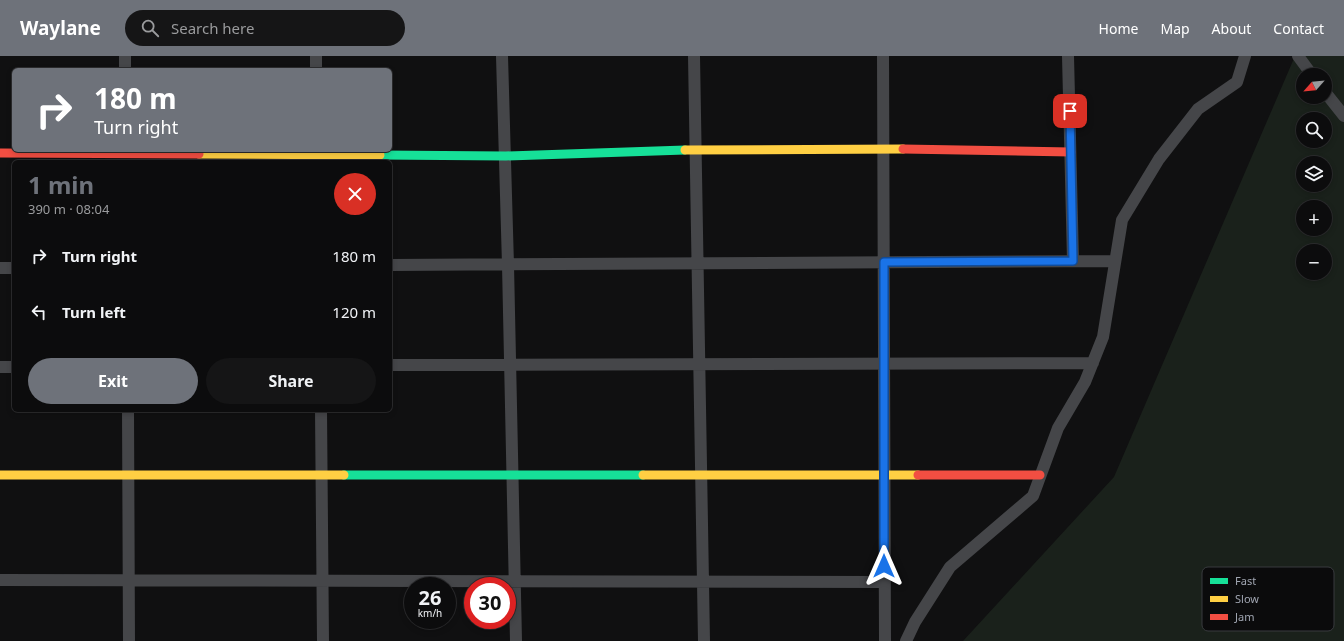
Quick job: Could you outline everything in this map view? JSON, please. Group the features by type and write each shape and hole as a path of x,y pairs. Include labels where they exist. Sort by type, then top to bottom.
{"street":[{"path":"125,56 125,68"},
{"path":"316,56 316,68"},
{"path":"502,56 506,156 515,577"},
{"path":"694,56 704,641"},
{"path":"883,56 884,641"},
{"path":"1068,56 1073,261"},
{"path":"906,641 915,622 950,567 1033,496 1058,428 1085,382 1103,337 1122,220 1159,159 1198,108 1237,82 1245,56"},
{"path":"1298,56 1307,68"},
{"path":"1332,101 1344,116"},
{"path":"0,153 126,155 506,156 696,150 883,149 1071,152"},
{"path":"392,265 1115,261"},
{"path":"0,268 12,268"},
{"path":"392,366 1093,363"},
{"path":"0,367 12,367"},
{"path":"128,412 130,641"},
{"path":"321,412 323,641"},
{"path":"0,475 1040,475"},
{"path":"0,580 464,581"},
{"path":"516,581 884,582"},
{"path":"516,629 516,641"}],"shaded area":[{"path":"1295,56 1344,56 1344,641 963,641 1114,477"}],"traffic: fast":[{"path":"380,155 506,156 685,150"},
{"path":"344,475 643,475"}],"traffic: slow":[{"path":"685,150 903,149"},
{"path":"199,154 380,155"},
{"path":"0,475 344,475"},
{"path":"643,475 918,475"}],"traffic: jam":[{"path":"903,149 1071,152"},
{"path":"0,153 199,154"},
{"path":"918,475 1040,475"}],"route":[{"path":"884,566 884,262 1073,261 1070,111"}]}
